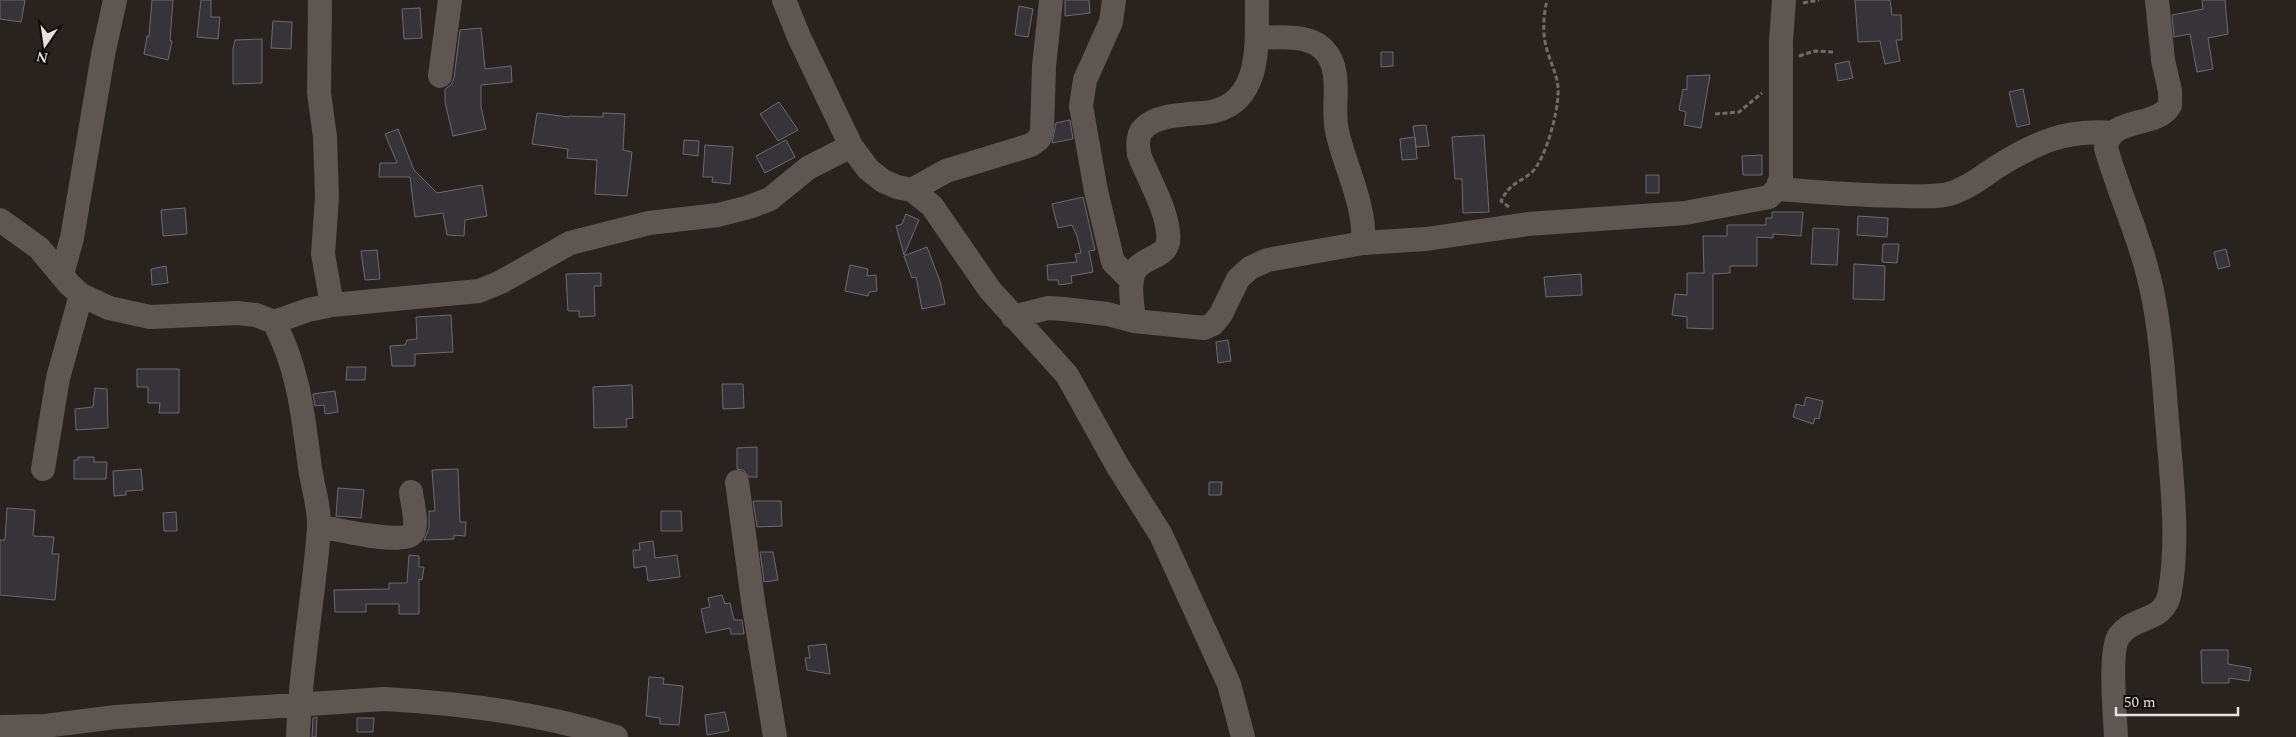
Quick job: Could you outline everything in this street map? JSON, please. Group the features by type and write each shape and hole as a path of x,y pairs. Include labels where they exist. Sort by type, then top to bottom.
{"street":[{"path":"62,274 72,238 100,74 116,0"},
{"path":"320,0 319,93 326,137 327,198 323,254 332,306"},
{"path":"440,76 450,0"},
{"path":"784,0 798,37 850,146 868,168 883,181 897,187 912,190 932,206 990,290 1013,317 1042,345 1067,375 1117,465 1161,534 1230,684 1243,737"},
{"path":"912,190 946,171 1024,148 1039,139 1042,132 1044,66 1051,0"},
{"path":"1114,0 1111,22 1085,80 1081,106 1096,191 1114,262 1132,281"},
{"path":"1134,321 1132,281 1136,269 1143,262 1161,255 1167,245 1169,235 1166,217 1139,155 1138,139 1142,130 1152,121 1172,116 1216,111 1235,100 1248,84 1255,67 1258,38 1257,0"},
{"path":"1013,317 1048,308 1107,314 1134,321 1204,328 1213,324 1221,314 1238,280 1250,268 1267,260 1363,243 1426,239 1528,224 1685,213 1769,197 1777,189 1781,177 1781,41 1784,0"},
{"path":"1777,189 1868,196 1932,196 1952,193 1967,186 2027,149 2064,135 2083,131 2113,133 2162,114 2170,105 2170,91 2163,60 2157,0"},
{"path":"1258,38 1290,37 1310,42 1323,48 1332,60 1336,130 1362,214 1363,243"},
{"path":"2113,133 2108,140 2106,148 2145,263 2162,354 2174,515 2168,598 2164,608 2156,615 2128,626 2118,636 2114,651 2116,737"},
{"path":"0,220 39,248 69,284 81,295 109,308 150,317 238,313 256,315 274,322 308,310 332,306 478,291 501,282 570,243 649,223 718,215 770,199 808,168 850,146"},
{"path":"43,469 58,378 81,295"},
{"path":"274,322 290,355 297,381 306,428 310,470 317,498 319,526 299,707 298,737"},
{"path":"736,482 775,737"},
{"path":"319,526 376,536 408,537 412,534 415,526 411,492"},
{"path":"0,727 46,726 116,717 299,707 384,700 427,702 535,718 594,730 616,737"}],"path":[{"path":"1528,224 1501,201 1507,189 1531,173 1539,163 1556,112 1558,94 1556,71 1548,54 1543,31 1547,0"},
{"path":"1800,0 1801,3 1819,0"}],"building":[{"path":"0,0 25,0 21,22 0,19"},
{"path":"152,0 173,0 170,41 172,41 168,60 144,54 147,36 149,36"},
{"path":"201,0 211,0 211,17 220,17 218,39 197,37"},
{"path":"1065,0 1089,0 1090,13 1065,16"},
{"path":"1855,0 1890,0 1892,15 1901,15 1902,40 1896,40 1900,61 1885,64 1880,41 1858,42"},
{"path":"2202,0 2225,0 2228,34 2208,38 2213,69 2197,72 2190,34 2174,37 2172,15 2203,9"},
{"path":"1019,6 1033,9 1028,37 1015,35"},
{"path":"420,8 422,38 404,39 402,9"},
{"path":"273,21 292,22 291,49 271,48"},
{"path":"481,28 485,69 511,66 512,82 481,85 481,107 486,129 453,136 445,102 445,89 451,85 454,78 460,30"},
{"path":"262,39 262,83 233,84 233,49 235,40"},
{"path":"1381,52 1393,52 1393,66 1381,67"},
{"path":"1849,61 1853,78 1838,81 1835,64"},
{"path":"1710,75 1701,128 1684,125 1686,112 1679,110 1683,89 1687,90 1687,76"},
{"path":"2023,89 2030,124 2017,127 2009,92"},
{"path":"779,102 798,130 778,141 760,114"},
{"path":"537,113 569,117 603,117 603,113 625,114 623,150 632,152 627,196 595,194 597,160 567,158 568,149 532,144"},
{"path":"1070,120 1073,139 1052,143 1056,123"},
{"path":"1426,125 1429,146 1416,147 1413,126"},
{"path":"398,129 414,170 437,193 482,185 487,216 465,220 464,236 447,235 443,213 415,217 410,177 379,177 380,163 397,163 385,134"},
{"path":"1484,135 1489,212 1463,213 1462,179 1455,179 1452,137"},
{"path":"1415,137 1417,159 1402,160 1400,139"},
{"path":"684,140 699,141 698,156 683,154"},
{"path":"786,140 795,157 765,173 756,156"},
{"path":"705,145 733,147 730,184 712,182 713,177 703,177"},
{"path":"1762,155 1762,175 1743,175 1742,156"},
{"path":"1646,175 1659,175 1659,193 1646,193"},
{"path":"1083,197 1095,250 1089,251 1093,272 1071,276 1072,283 1059,285 1058,280 1048,280 1047,265 1077,262 1075,254 1081,253 1072,225 1058,228 1052,204"},
{"path":"185,208 187,234 163,236 161,210"},
{"path":"1772,212 1803,212 1801,236 1773,234 1773,238 1757,237 1757,266 1730,266 1730,273 1713,274 1713,329 1687,328 1687,317 1672,315 1675,294 1687,295 1687,273 1704,273 1703,236 1727,236 1727,225 1766,225 1766,218 1772,218"},
{"path":"906,214 919,220 904,255 896,226 902,224"},
{"path":"1858,216 1888,218 1887,237 1857,235"},
{"path":"1813,228 1839,229 1837,265 1811,264"},
{"path":"1883,244 1899,244 1897,263 1882,262"},
{"path":"927,247 940,281 945,304 922,309 916,277 912,278 904,256"},
{"path":"2226,249 2230,266 2218,269 2214,252"},
{"path":"377,250 380,279 365,280 361,251"},
{"path":"1854,264 1885,266 1884,300 1853,299"},
{"path":"850,265 868,269 867,276 876,275 877,291 869,292 868,296 845,291"},
{"path":"166,266 168,283 152,285 151,269"},
{"path":"601,273 601,286 594,286 595,316 579,317 579,311 568,311 566,274"},
{"path":"1581,274 1582,295 1546,297 1544,277"},
{"path":"451,315 453,352 415,354 415,366 392,366 390,346 405,345 407,340 417,339 416,317"},
{"path":"1228,340 1231,361 1218,363 1216,342"},
{"path":"347,367 366,367 365,380 346,380"},
{"path":"137,369 179,369 179,413 159,413 160,403 148,403 148,387 137,387"},
{"path":"722,384 743,384 744,408 723,409"},
{"path":"632,385 633,418 626,419 627,427 594,428 593,387"},
{"path":"95,388 107,389 108,428 76,430 75,409 93,407"},
{"path":"335,391 338,412 325,414 324,405 315,406 313,394"},
{"path":"1806,397 1823,401 1819,419 1815,418 1813,424 1793,417 1796,404 1804,406"},
{"path":"757,447 757,477 749,477 743,470 737,469 737,448"},
{"path":"78,457 94,457 94,462 107,462 106,479 74,479 74,460 78,460"},
{"path":"141,469 143,490 126,491 126,495 114,496 113,471"},
{"path":"458,469 460,522 466,522 465,536 454,535 454,539 424,540 429,528 429,511 435,511 432,470"},
{"path":"1209,482 1222,482 1221,495 1209,495"},
{"path":"338,488 364,490 361,518 336,516"},
{"path":"753,501 781,501 782,526 757,527"},
{"path":"7,508 35,510 33,536 54,537 52,554 59,554 55,600 0,595 0,540 5,540"},
{"path":"661,511 681,511 682,531 661,531"},
{"path":"176,512 177,531 164,531 163,513"},
{"path":"653,541 655,558 677,555 680,577 648,581 646,566 634,568 633,550 640,550 639,543"},
{"path":"760,552 773,552 778,580 764,582"},
{"path":"409,555 419,556 419,567 424,567 422,580 419,579 419,614 399,614 399,604 366,604 366,612 335,612 334,590 389,589 389,583 407,583"},
{"path":"722,595 725,604 730,603 734,620 742,620 744,634 731,634 730,628 706,633 701,609 710,607 708,598"},
{"path":"826,644 830,674 807,670 805,658 810,658 808,646"},
{"path":"2201,650 2228,650 2228,664 2251,668 2249,681 2229,678 2229,683 2202,683"},
{"path":"649,677 664,678 663,684 683,686 679,725 660,724 660,718 646,716"},
{"path":"725,712 729,731 707,735 705,715"},
{"path":"317,717 316,737 312,737 313,718"},
{"path":"357,718 374,718 373,732 357,732"}]}
